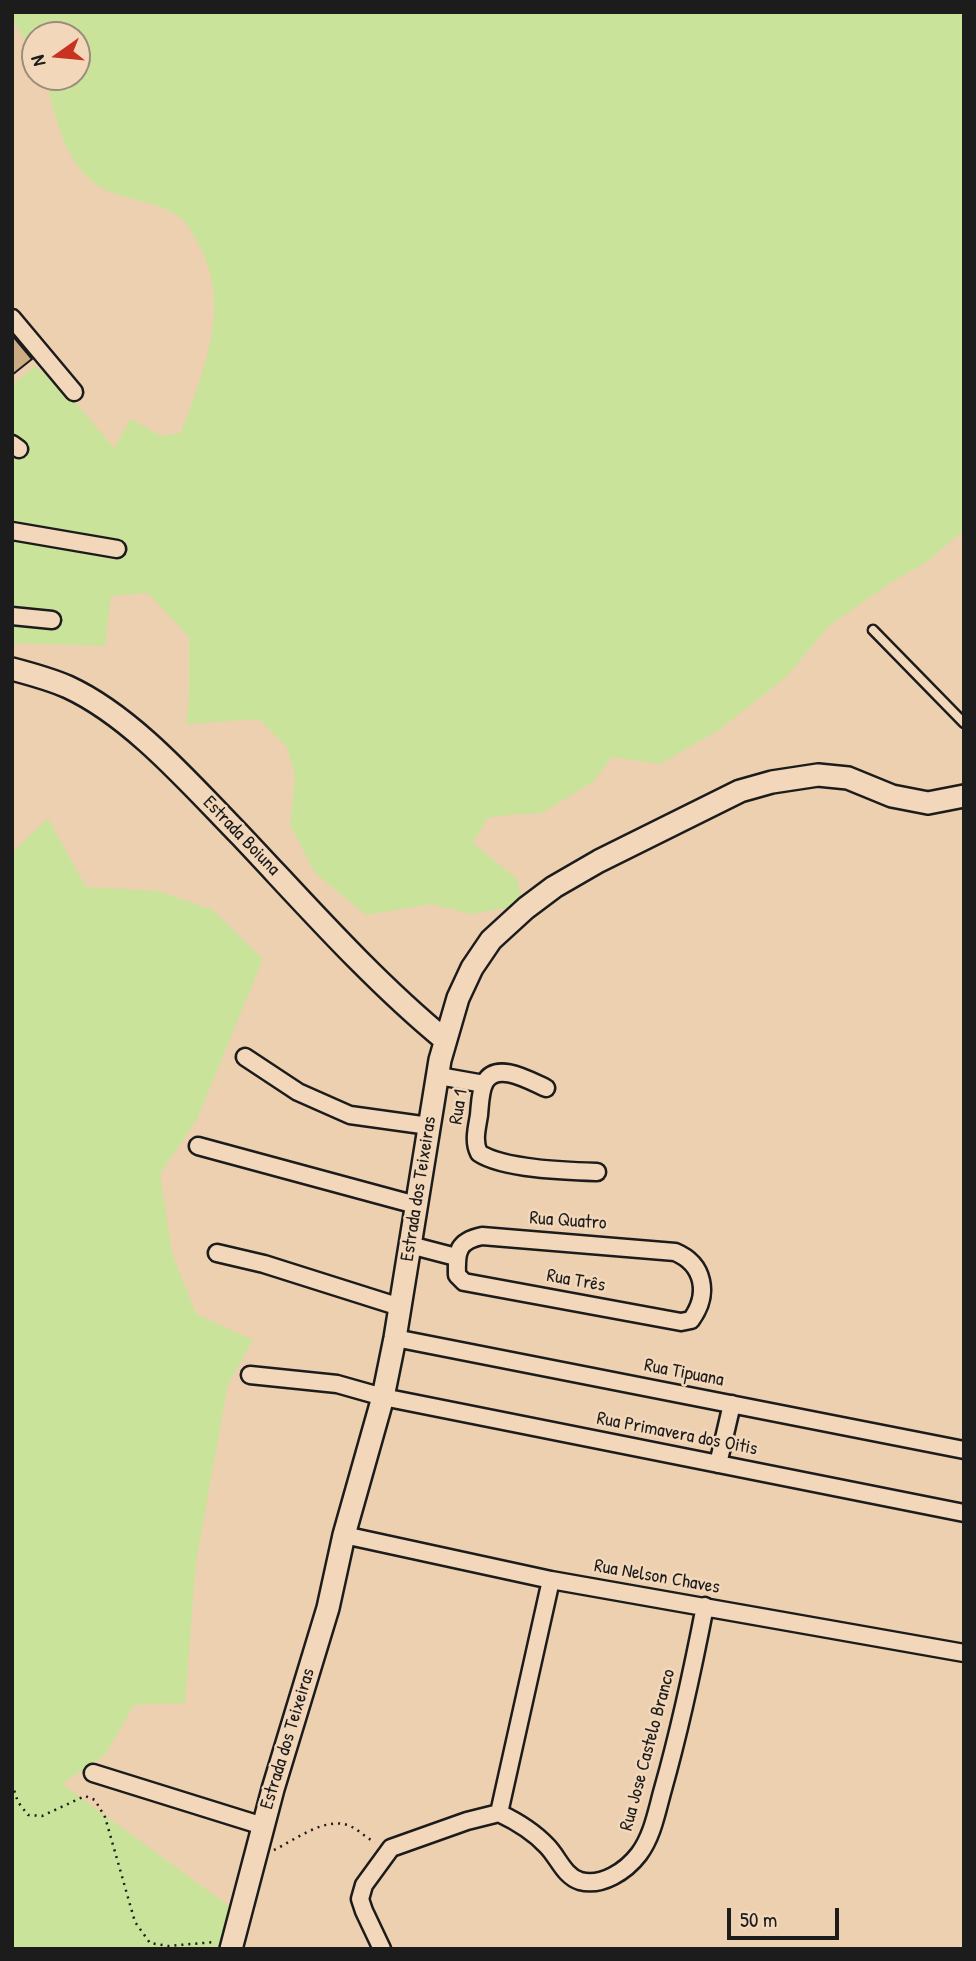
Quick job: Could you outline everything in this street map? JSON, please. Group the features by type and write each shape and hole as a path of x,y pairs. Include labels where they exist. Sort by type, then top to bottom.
{"street":[{"path":"12,318 74,392"},
{"path":"12,531 117,549"},
{"path":"12,615 52,620"},
{"name":"Estrada Boiuna","path":"12,669 44,677 71,688 115,716 180,772 402,1005 445,1040"},
{"name":"Estrada dos Teixeiras","path":"232,1945 253,1861 328,1608 344,1535 383,1397 445,1040 458,998 472,968 491,940 554,887 599,861 740,791 772,782 818,775 848,778 891,796 928,803 964,796"},
{"path":"245,1058 298,1092 350,1115 429,1126"},
{"name":"Rua 1","path":"545,1088 523,1077 502,1073 490,1076 484,1084 475,1138 478,1153 488,1159 558,1170 597,1172"},
{"path":"439,1076 484,1084"},
{"path":"198,1146 416,1205"},
{"name":"Rua Quatro","path":"459,1251 468,1239 482,1236 675,1252 688,1258 701,1276 702,1291 698,1311 691,1320 681,1322"},
{"path":"410,1245 459,1251"},
{"name":"Rua Três","path":"459,1251 457,1275 464,1282 681,1322"},
{"path":"217,1253 264,1264 400,1307"},
{"name":"Rua Tipuana","path":"395,1338 964,1450"},
{"name":"Rua Primavera dos Oitis","path":"250,1375 337,1384 383,1397 964,1513"},
{"path":"718,1464 733,1404"},
{"name":"Rua Nelson Chaves","path":"344,1535 551,1580 964,1653"},
{"path":"382,1949 360,1899 364,1885 391,1848 467,1821 499,1813 551,1580"},
{"name":"Rua Jose Castelo Branco","path":"499,1813 524,1825 549,1848 563,1868 576,1880 593,1883 608,1878 639,1854 650,1834 679,1732 705,1606"},
{"path":"93,1773 263,1826"}],"lane":[{"path":"873,630 964,723"}],"path":[{"path":"12,1784 18,1802 28,1815 42,1815 85,1796 95,1801 105,1818 135,1922 150,1943 168,1946 232,1945"},
{"path":"253,1861 332,1823 352,1827 366,1838 391,1848"}],"green space":[{"path":"12,12 964,12 964,530 925,563 890,583 829,626 786,677 719,730 660,764 612,757 594,781 542,813 488,818 473,843 516,878 524,905 471,914 431,904 366,915 315,873 290,825 295,777 287,747 259,719 186,724 189,700 189,637 148,593 111,596 105,646 12,643 12,379 15,382 35,366 70,396 114,448 131,419 161,436 181,433 206,361 214,312 213,287 207,264 185,222 160,207 114,193 93,182 74,160 61,134 49,91 91,91 91,21 21,21 21,33 12,19"},
{"path":"48,818 86,887 158,891 213,910 263,959 197,1119 160,1174 172,1253 196,1314 253,1340 228,1384 196,1562 185,1703 134,1705 105,1755 62,1784 232,1908 221,1949 12,1949 12,853"}],"building":[{"path":"12,335 32,359 12,375"}]}
